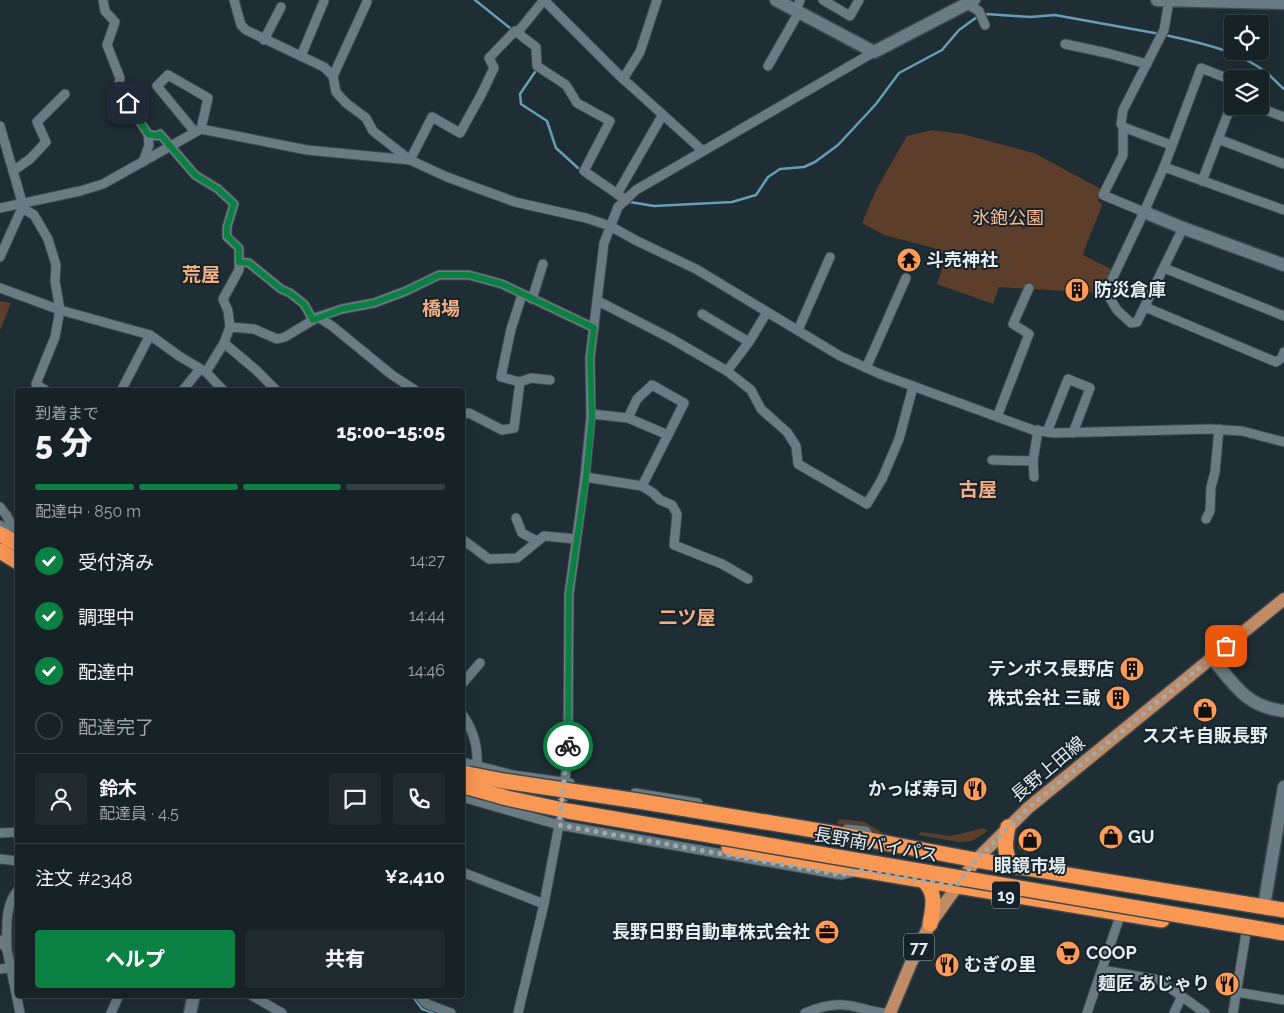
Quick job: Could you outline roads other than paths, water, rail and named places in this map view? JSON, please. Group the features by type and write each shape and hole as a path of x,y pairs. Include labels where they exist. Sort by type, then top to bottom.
{"highway":[{"path":"0,551 15,560"},
{"name":"長野南バイパス","path":"465,778 507,798 568,811 1284,933"},
{"name":"長野南バイパス","path":"465,778 555,803 660,823 1219,916 1284,922"},
{"name":"19","path":"465,778 504,781 638,801 838,834 976,860 1284,910"},
{"name":"19","path":"507,798 513,802 573,817 729,848 1284,939"},
{"path":"1008,827 1005,851 1014,866"},
{"path":"876,873 890,871 895,864 895,852 889,845"},
{"path":"924,880 930,888 934,902 930,924"}],"main road":[{"name":"長野上田線","path":"889,1013 930,924 976,860 1028,808 1284,599"}],"street":[{"path":"103,0 105,11 116,22 107,45 120,78 118,88 148,134 149,145 142,162"},
{"path":"234,0 241,25 246,30 324,67 333,76 336,92 366,118 373,131 410,160 447,177 515,202 586,218 610,226 696,269 840,356 866,368 997,417 1047,432 1219,429 1242,431 1284,442"},
{"path":"410,160 432,116 460,133 494,68 489,58 515,31 517,32 544,0 623,79 703,151"},
{"path":"623,79 640,52 657,0"},
{"path":"776,0 798,7 874,52"},
{"path":"823,0 850,16 859,0"},
{"path":"1284,4 1163,0 1162,34 1123,110 1121,124 1123,127 1123,155 1104,195 1183,228 1284,265"},
{"path":"301,56 324,1"},
{"path":"333,76 368,2"},
{"path":"264,40 282,7"},
{"path":"768,66 798,7"},
{"path":"518,1013 544,904 565,782 568,746 569,594 586,477 591,414 590,358 604,243 618,207 636,190 874,52 978,12"},
{"path":"517,32 536,47 537,66 566,85 577,103 610,121 584,171 626,200"},
{"path":"1066,44 1147,64"},
{"path":"1183,228 1137,322 1131,323 1117,310 1106,292 1164,166 1201,68 1224,77"},
{"path":"0,208 22,205 103,184 198,130 208,98 168,75 156,86 198,130 307,150 410,160"},
{"path":"12,167 30,159 46,142 37,122 65,94"},
{"path":"1269,111 1284,118"},
{"path":"1202,181 1227,115"},
{"path":"617,194 662,116"},
{"path":"0,126 22,205 34,215 48,239 56,265 55,281 60,310 55,337 36,384 42,388"},
{"path":"1123,127 1171,145"},
{"path":"148,134 157,136 160,134 195,175 218,189 234,204 227,227 227,236 239,248 239,270 223,299 228,311 230,327 224,343 203,370 185,388"},
{"path":"1218,139 1284,164"},
{"path":"0,158 12,167"},
{"path":"1164,166 1284,210"},
{"path":"0,256 22,205"},
{"path":"798,330 830,257"},
{"path":"239,262 249,263 281,289 290,293 304,304 316,319 332,326 392,375 411,388"},
{"path":"532,299 543,264"},
{"path":"1164,268 1284,316"},
{"path":"230,327 254,329 277,339 299,330 316,319 342,309 374,303 406,291 439,275 469,275 502,284 594,328"},
{"path":"866,368 906,278"},
{"path":"0,288 60,310 150,335 203,370 221,388"},
{"path":"997,417 1029,334 1014,324 1029,288"},
{"path":"522,295 511,330 501,377 520,382 531,378 550,380"},
{"path":"598,301 670,338 727,372 751,390 761,410 787,432 796,446 798,464 867,504 882,479 899,439 913,387"},
{"path":"1145,307 1276,362 1282,358 1284,352"},
{"path":"727,372 768,312"},
{"path":"702,314 749,342"},
{"path":"123,387 150,335"},
{"path":"224,343 274,388"},
{"path":"1047,432 1068,379 1090,388 1073,433"},
{"path":"465,414 469,413 502,430 514,428 520,382"},
{"path":"628,418 637,399 652,385 684,403 642,486"},
{"path":"591,414 628,418 668,435"},
{"path":"1206,519 1210,511 1211,487 1215,472 1219,429"},
{"path":"1034,476 1038,430"},
{"path":"992,460 1034,461"},
{"path":"586,477 642,486 660,500 672,505 677,514 674,545 722,564 748,579"},
{"path":"0,507 8,516 9,528 0,525"},
{"path":"516,518 522,533 537,541"},
{"path":"465,541 489,558 517,558 544,536 576,539"},
{"path":"0,558 15,567"},
{"path":"1211,657 1243,696 1267,708 1284,711"},
{"path":"465,680 480,663"},
{"path":"465,719 473,733 478,753 465,778"},
{"path":"465,778 513,775 565,782 866,831 872,841"},
{"path":"465,778 559,825 841,875 859,870"},
{"path":"1264,906 1280,831 1284,788"},
{"path":"0,833 15,832"},
{"path":"0,859 15,861"},
{"path":"465,873 544,904"},
{"path":"7,950 7,922 11,900 15,894"},
{"path":"1089,1013 1121,913"},
{"path":"1232,1013 1246,933"},
{"path":"0,940 7,950 14,968 0,969"},
{"path":"1102,970 1159,980 1205,1013"},
{"path":"1236,992 1284,1000"},
{"path":"1174,1013 1182,996"},
{"path":"18,998 20,1013"},
{"path":"111,1013 118,998"},
{"path":"190,1013 193,998"},
{"path":"259,998 282,1013"},
{"path":"422,998 427,1004 451,1013"},
{"path":"804,1013 820,1007 846,1005 878,1013 889,1013"}],"waterway":[{"path":"475,0 510,28"},
{"path":"630,202 654,206 732,202 756,195 768,177 780,169 804,167 815,162 838,145 876,104 899,73 942,50 959,30 977,17 987,14 1030,17 1055,15 1160,34"},
{"path":"1165,35 1218,48 1244,58 1267,73 1284,89"},
{"path":"535,72 520,94 521,104 547,121 556,148 578,168"},
{"path":"414,998 422,1009 435,1013"}],"place":[{"name":"斗売神社","path":"909,260"},
{"name":"防災倉庫","path":"1077,290"},
{"name":"テンポス長野店","path":"1132,669"},
{"name":"株式会社 三誠","path":"1118,698"},
{"name":"スズキ自販長野","path":"1205,710"},
{"name":"かっぱ寿司","path":"975,789"},
{"name":"GU","path":"1111,837"},
{"name":"眼鏡市場","path":"1030,840"},
{"name":"長野日野自動車株式会社","path":"827,932"},
{"name":"COOP","path":"1068,953"},
{"name":"むぎの里","path":"947,965"},
{"name":"麺匠 あじゃり","path":"1227,984"}],"district":[{"name":"荒屋","path":"201,274"},
{"name":"橋場","path":"441,308"},
{"name":"古屋","path":"978,489"},
{"name":"二ツ屋","path":"687,617"}],"park label":[{"name":"氷鉋公園","path":"1008,218"}]}
